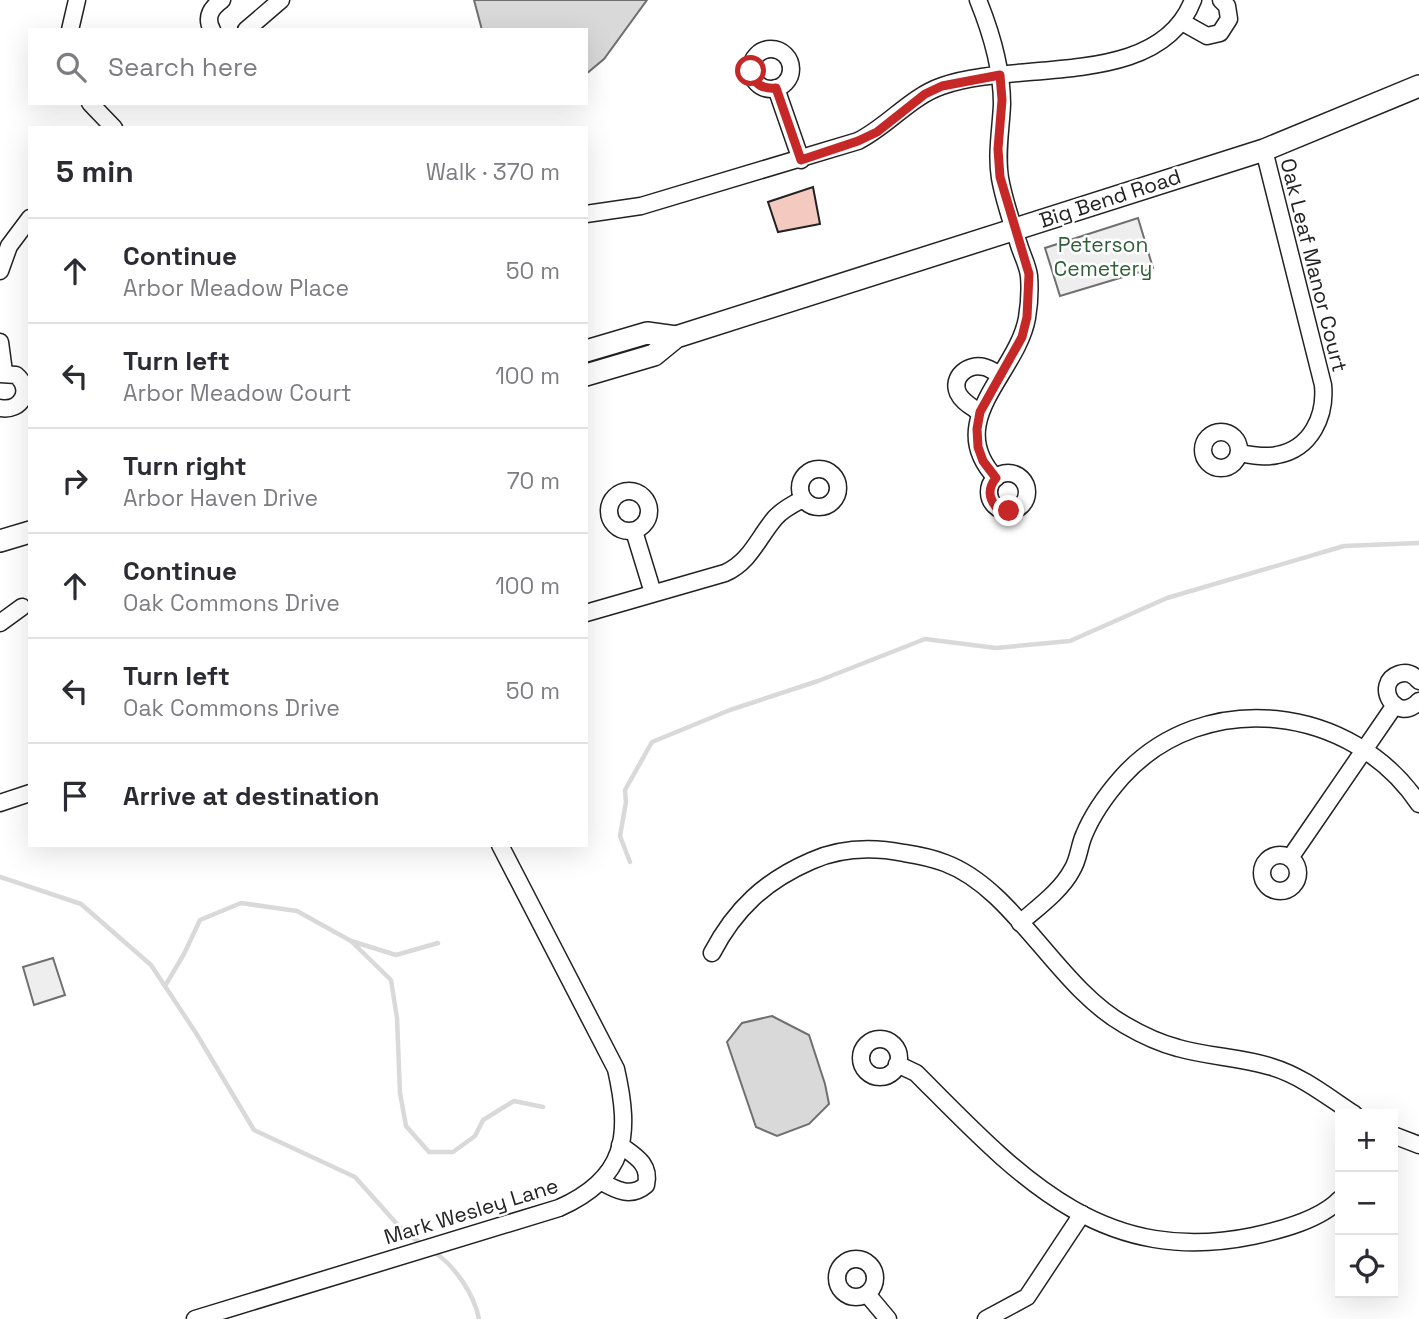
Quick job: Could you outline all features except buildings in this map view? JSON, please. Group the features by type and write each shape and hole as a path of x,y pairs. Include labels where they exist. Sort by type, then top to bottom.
{"main road":[{"name":"Big Bend Road","path":"588,374 654,355 676,337 1264,150 1419,86"},
{"name":"Big Bend Road","path":"588,350 647,333 676,337"},
{"path":"0,541 28,534"}],"street":[{"path":"70,28 77,0"},
{"path":"211,28 209,14 222,0"},
{"path":"248,28 281,0"},
{"path":"978,0 1000,75 1000,177 1029,274 1027,317 1022,337 980,412 977,429 978,447 983,461 996,478"},
{"path":"588,214 641,206 851,144 877,132 925,94 942,86 1000,75 1118,60 1168,37 1182,22 1193,0"},
{"path":"1182,22 1207,36 1220,33 1229,19 1227,6 1221,0"},
{"path":"776,88 801,160"},
{"path":"92,105 111,126"},
{"name":"Oak Leaf Manor Court","path":"1239,453 1278,455 1295,448 1309,438 1320,420 1325,402 1264,150"},
{"path":"0,271 9,246 28,221"},
{"path":"0,342 2,373 16,375 24,384 25,390 18,405 0,408"},
{"path":"980,412 960,398 957,379 963,371 978,366 1000,375"},
{"path":"588,612 725,573 737,567 775,518 783,510 803,499"},
{"path":"634,531 653,593"},
{"path":"0,623 22,607"},
{"path":"1419,681 1411,674 1405,673 1390,680 1388,685 1388,696 1395,705 1406,708 1419,701"},
{"path":"1290,858 1395,705"},
{"path":"1020,923 1071,873 1079,856 1083,837 1095,813 1124,775 1138,762 1183,734 1235,720 1280,718 1330,731 1363,749 1391,770 1419,804"},
{"path":"0,803 28,794"},
{"name":"Mark Wesley Lane","path":"195,1319 559,1208 573,1202 602,1182 621,1145 623,1118 615,1069 501,847"},
{"path":"712,953 725,928 749,901 777,878 820,857 848,850 889,850 946,863 998,899 1072,983 1110,1017 1147,1037 1180,1049 1256,1062 1286,1072 1346,1109"},
{"path":"897,1064 916,1073 1005,1162 1049,1194 1116,1230 1189,1243 1213,1242 1280,1229 1312,1217 1335,1202"},
{"path":"1398,1137 1419,1145"},
{"path":"602,1182 627,1193 646,1185 647,1171 643,1163 621,1145"},
{"path":"986,1319 1027,1297 1082,1214"},
{"path":"867,1294 888,1319"}],"green space":[{"name":"Peterson Cemetery","path":"1138,218 1153,268 1060,296 1045,248"},
{"path":"53,958 65,995 34,1005 23,967"}],"shaded area":[{"path":"474,0 647,0 604,59 588,72 588,28 481,28"},
{"path":"772,1016 809,1035 829,1104 809,1124 777,1136 756,1127 727,1042 742,1023"}],"waterway":[{"path":"630,862 620,836 626,802 625,790 652,742 730,710 818,681 925,639 996,648 1070,641 1167,598 1344,546 1419,543"},
{"path":"0,877 81,904 151,965 196,1033 254,1130 355,1177 405,1233 424,1245"},
{"path":"165,986 200,920 241,903 297,911 351,941 396,955 438,943"},
{"path":"351,941 391,980 397,1018 400,1093 406,1126 429,1152 453,1152 475,1136 483,1120 514,1101 543,1107"},
{"path":"434,1252 462,1281 473,1300 479,1319"}],"route":[{"path":"751,71 761,86 767,89 776,88 801,160 877,132 908,106 942,86 1000,75 1000,177 1029,274 1027,317 1022,337 980,412 977,429 978,447 983,461 996,478 989,489 989,496 996,507 1009,511"}]}
